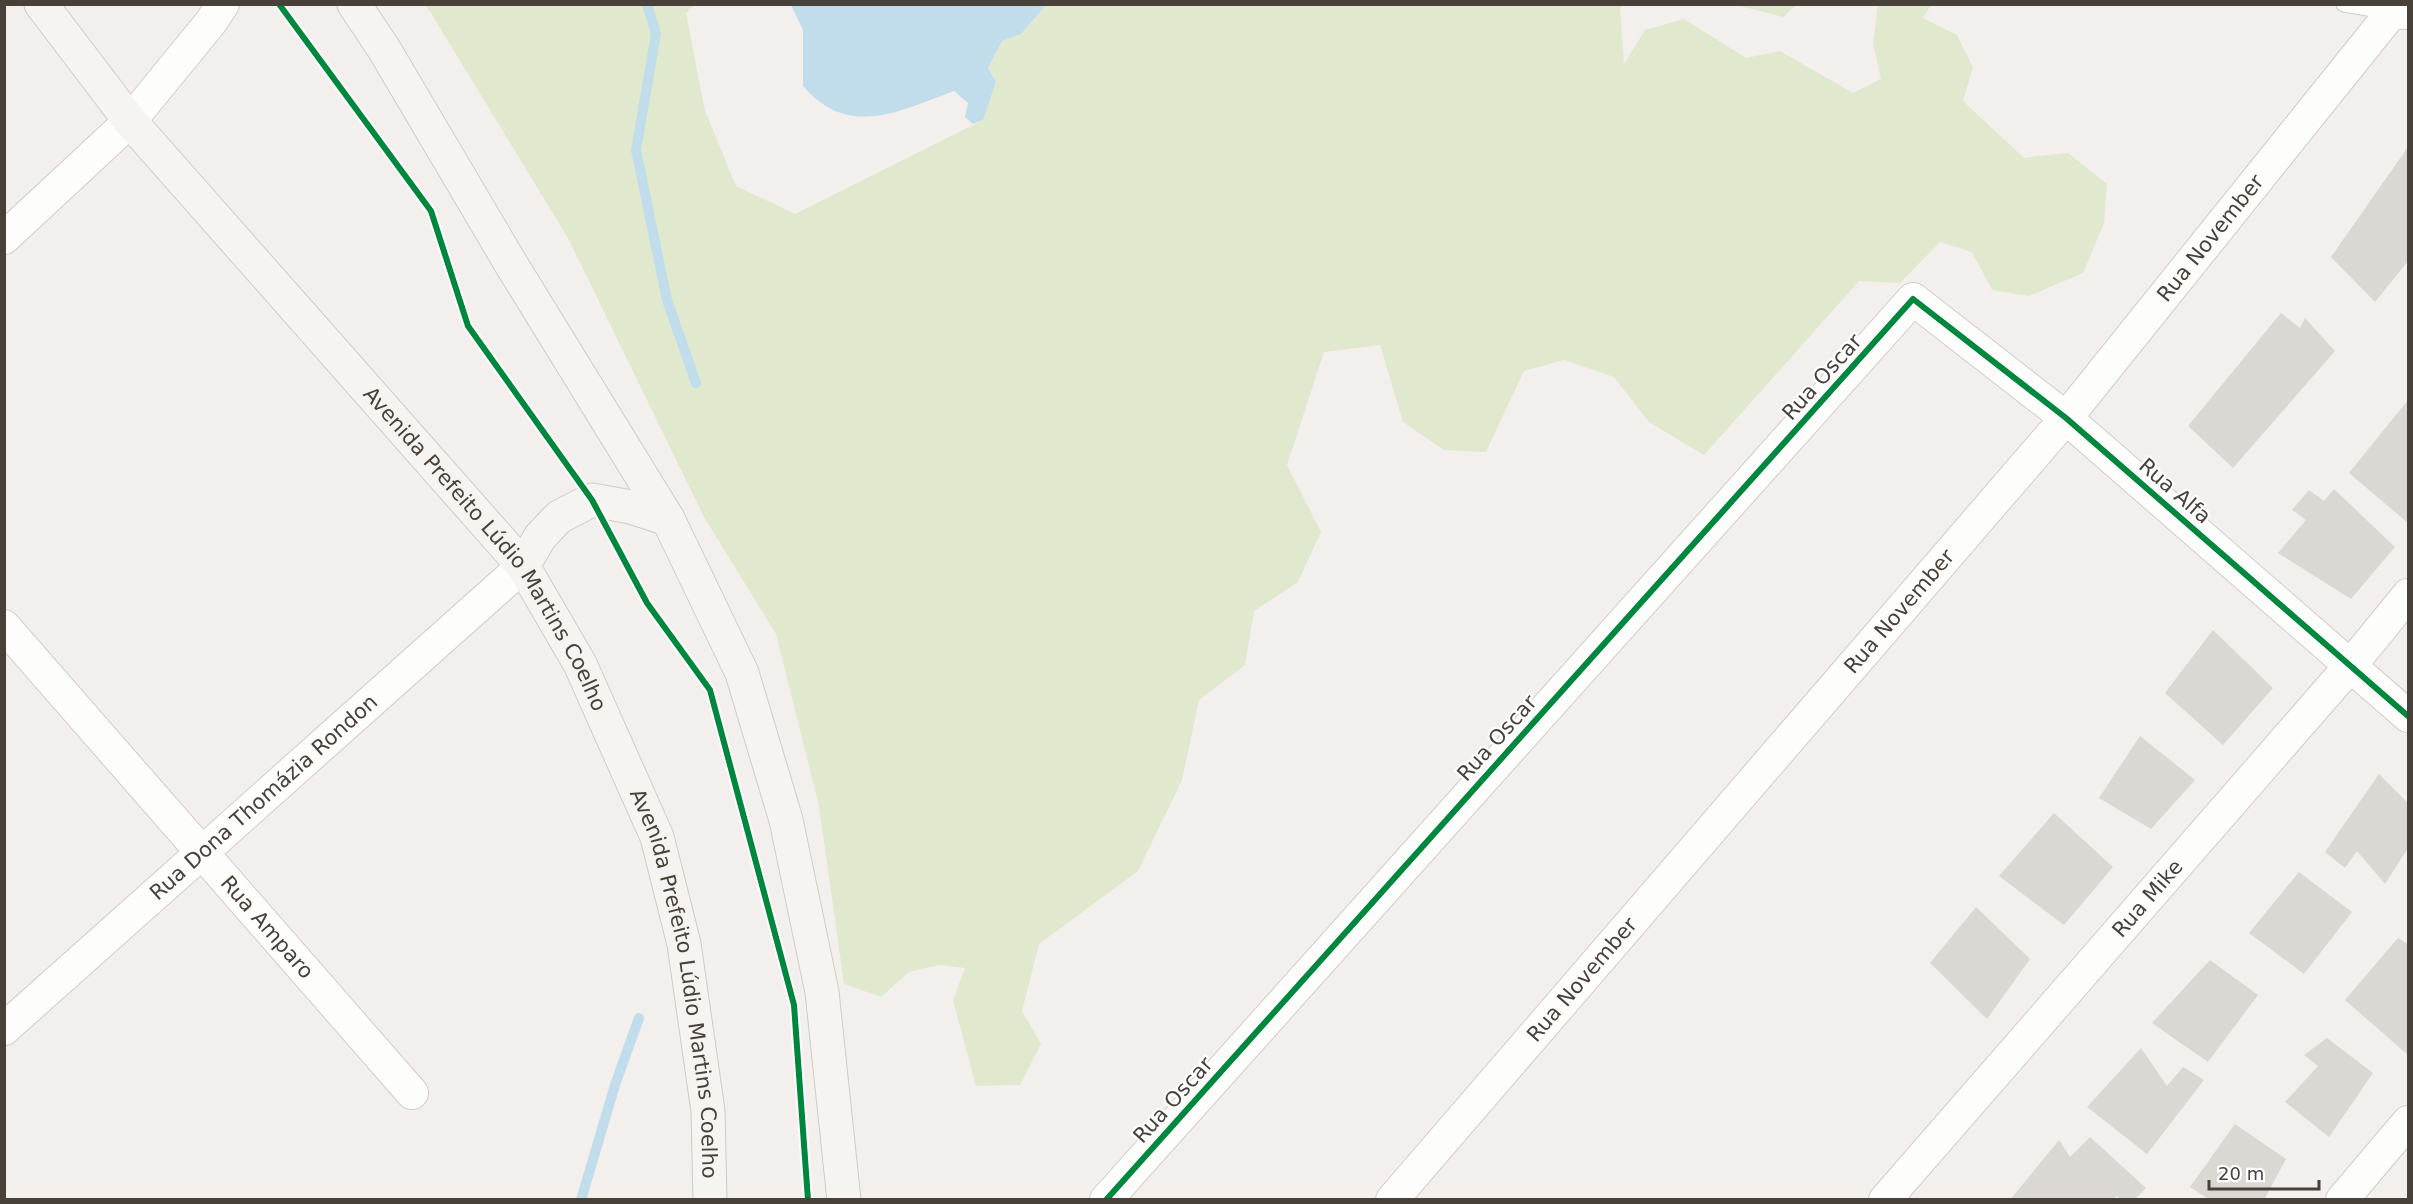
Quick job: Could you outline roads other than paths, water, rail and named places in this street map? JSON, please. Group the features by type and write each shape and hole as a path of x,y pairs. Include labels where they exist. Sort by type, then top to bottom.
{"main road":[{"name":"Avenida Prefeito Lúdio Martins Coelho","path":"41,4 130,121 523,566 580,664 657,837 686,955 708,1111 710,1200"},
{"path":"354,4 384,49 511,264 668,519 742,673 786,819 822,992 844,1200"},
{"path":"523,566 540,537 559,517 592,500 631,507 668,519"}],"street":[{"path":"4,238 130,121 211,22 223,4"},
{"name":"Rua November","path":"1392,1200 2066,418 2400,13"},
{"name":"Rua Alfa","path":"1913,299 2066,418 2409,717"},
{"name":"Rua Oscar","path":"1106,1200 1913,299"},
{"name":"Rua Dona Thomázia Rondon","path":"4,1029 523,566"},
{"name":"Rua Mike","path":"1885,1200 2350,666 2409,595"},
{"name":"Rua Amparo","path":"4,626 412,1094"},
{"path":"2342,1200 2409,1122"}],"lane":[{"path":"2344,4 2400,13"}],"water":[{"path":"791,5 1046,5 1021,34 1002,41 988,68 996,82 983,120 973,124 965,117 968,103 954,91 914,106 875,116 856,116 838,112 820,102 803,86 803,30"}],"waterway":[{"path":"647,4 656,34 636,150 667,300 696,383"},
{"path":"581,1200 615,1085 639,1018"}]}
